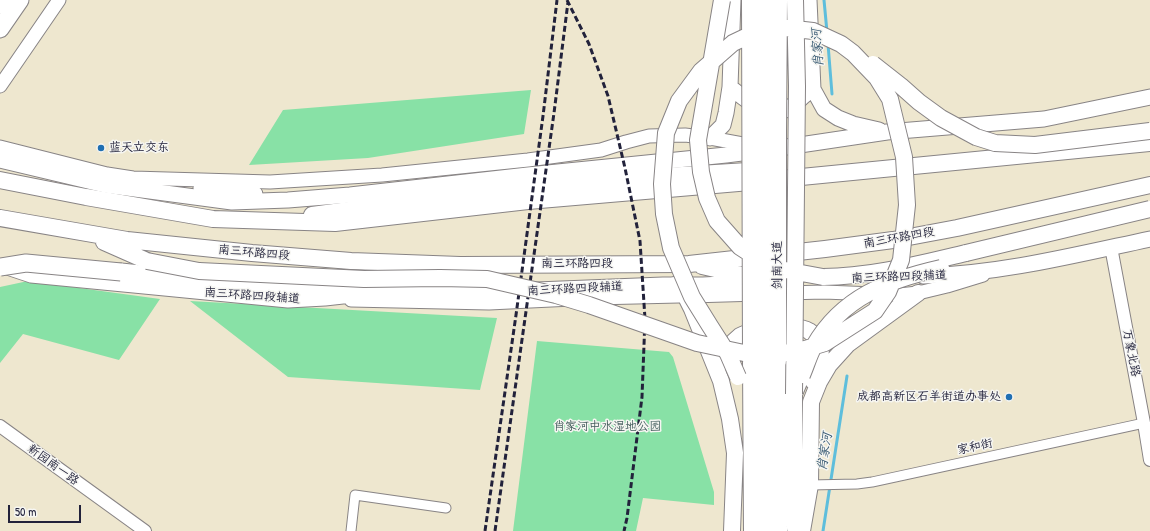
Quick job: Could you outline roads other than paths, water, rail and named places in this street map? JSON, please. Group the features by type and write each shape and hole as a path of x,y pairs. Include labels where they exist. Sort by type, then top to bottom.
{"highway":[{"path":"0,5 3,0"},
{"path":"0,29 20,0"},
{"path":"722,0 698,140 701,172 707,198 717,221 740,247 761,261 786,270 823,277 852,276 939,259 1150,209"},
{"path":"750,0 765,361 751,441"},
{"name":"剑南大道","path":"765,0 766,531"},
{"name":"剑南大道","path":"779,0 778,132 765,361 779,531"},
{"path":"795,0 795,531"},
{"path":"752,531 751,441 746,406 738,376 728,354 692,297 670,248 664,214 662,184 666,134 679,101 701,71 733,43 754,33 774,28 813,31 866,58 919,102 941,118 976,137 995,143 1035,144 1150,131"},
{"path":"123,244 147,261 206,272 364,279 488,279 556,295 589,305 697,343 744,353 772,355 802,350 825,343 875,311 888,292 901,260 907,205 904,157 890,100 877,78 853,53 841,44"},
{"path":"0,180 63,193 213,219 335,223 528,201 864,172 1150,143"},
{"name":"南三环路四段","path":"0,218 81,232 123,244 352,261 460,265 689,264 893,240 957,228 1150,185"},
{"path":"794,394 814,347 832,321 854,302 879,287 900,279 932,270 1150,220"},
{"path":"0,267 26,263 246,285 404,291"},
{"path":"689,264 772,282"},
{"path":"682,292 683,291 692,309 721,381 730,419 735,453 732,531"},
{"path":"811,402 819,382 829,365 848,344 918,293"},
{"path":"724,396 723,374 725,356 733,344 741,336 758,330 798,327 809,331 820,343 821,350 817,370 812,383 811,402 817,485 802,531"}],"main road":[{"path":"0,86 59,0"},
{"path":"710,138 722,125 726,113 730,87 732,0"},
{"path":"809,0 813,89 824,109 838,118 853,124 887,132"},
{"path":"730,87 758,108 775,112 786,110 813,89"},
{"path":"0,160 105,185 232,202 288,200 350,195 773,149 887,132 1044,119 1150,97"},
{"path":"1090,110 1150,106"},
{"path":"133,178 270,182 382,175 528,160 601,150 649,136 685,135 773,149"},
{"path":"0,147 107,174 204,188 263,194 350,195"},
{"path":"1129,243 1150,235"},
{"name":"南三环路四段辅道","path":"0,267 31,276 288,301 404,291 682,292 702,285 949,275 1006,268 1150,239"},
{"path":"325,299 489,303 682,292 824,292 899,295 918,293 947,286 1006,268"}],"street":[{"name":"万象北路","path":"1111,247 1150,460"},
{"name":"家和街","path":"817,485 872,482 1144,423"},
{"name":"新园南一路","path":"0,426 145,531"},
{"path":"351,531 355,495 446,508"}],"waterway":[{"name":"肖家河","path":"824,0 827,32"},
{"name":"肖家河","path":"828,44 832,94"},
{"name":"肖家河","path":"823,531 847,376"}],"railway":[{"path":"485,531 543,116 557,0"},
{"path":"567,0 589,44 608,96 640,241 645,319 642,397 627,518 624,531"},
{"path":"495,531 554,113 568,2"}],"place":[{"name":"蓝天立交东","path":"101,148"},
{"name":"成都高新区石羊街道办事处","path":"1009,397"}],"park label":[{"name":"肖家河中水湿地公园","path":"607,427"}]}
